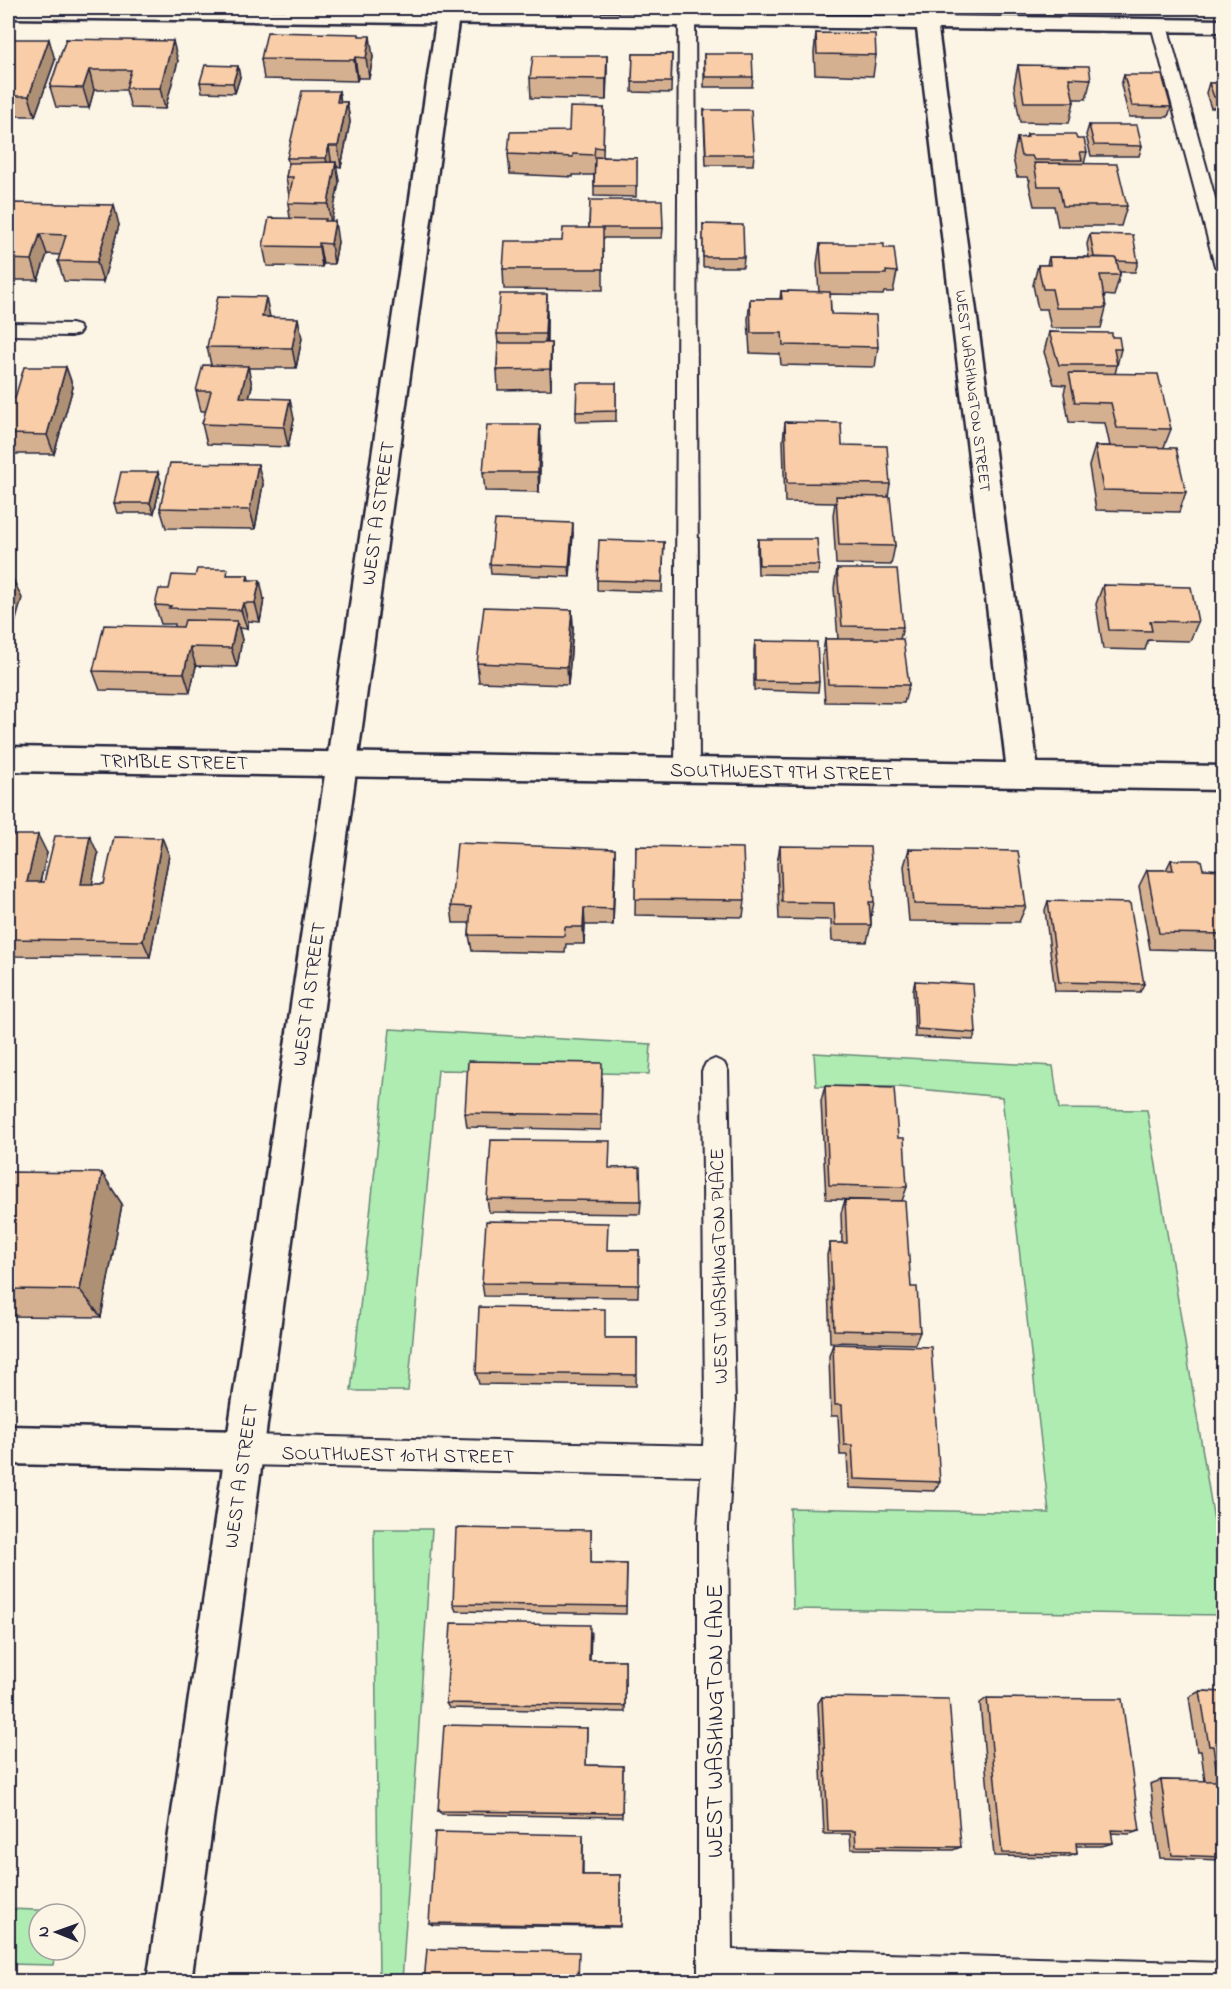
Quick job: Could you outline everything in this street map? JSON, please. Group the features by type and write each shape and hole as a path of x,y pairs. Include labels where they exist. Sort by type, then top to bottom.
{"street":[{"path":"8,12 926,15 1224,26"},
{"name":"WEST A STREET","path":"169,1982 448,12"},
{"name":"WEST WASHINGTON STREET","path":"926,15 1023,775"},
{"name":"TRIMBLE STREET","path":"8,759 341,764"},
{"name":"SOUTHWEST 9TH STREET","path":"341,764 1224,778"},
{"name":"SOUTHWEST 10TH STREET","path":"8,1445 243,1450"}],"lane":[{"path":"687,13 687,769"},
{"path":"1159,25 1224,266"},
{"path":"8,329 71,330"},
{"name":"WEST WASHINGTON PLACE","path":"715,1071 720,1404 716,1461"},
{"name":"SOUTHWEST 10TH STREET","path":"243,1450 716,1461"},
{"name":"WEST WASHINGTON LANE","path":"715,1974 713,1528 716,1461"},
{"path":"715,1974 1224,1980"}],"green space":[{"path":"390,1029 651,1044 649,1074 438,1070 408,1391 351,1391"},
{"path":"814,1053 1053,1066 1059,1109 1147,1110 1218,1545 1223,1545 1223,1615 793,1609 790,1508 1049,1513 1002,1097 898,1087 816,1086"},
{"path":"374,1529 432,1529 402,1981 379,1981"},
{"path":"8,1909 27,1910 27,1962 54,1962 53,1965 8,1964"}],"building":[{"path":"267,32 370,36 366,58 355,57 354,60 261,59"},
{"path":"816,33 875,34 876,55 817,54"},
{"path":"14,39 49,39 29,96 8,96 8,52"},
{"path":"66,39 173,41 160,88 126,88 131,70 89,70 83,88 50,87"},
{"path":"633,54 672,54 671,82 632,82"},
{"path":"704,54 752,54 753,77 705,77"},
{"path":"533,56 607,56 606,79 530,78"},
{"path":"205,65 238,66 233,83 200,82"},
{"path":"1018,65 1089,66 1091,79 1069,78 1074,102 1024,102"},
{"path":"1124,75 1162,75 1171,107 1132,106"},
{"path":"1209,83 1224,83 1224,98 1214,97"},
{"path":"302,91 339,91 337,102 347,102 338,146 329,146 326,158 287,158"},
{"path":"570,107 604,108 603,148 595,147 594,155 573,154 573,157 508,154 510,132 569,131"},
{"path":"704,110 751,110 754,154 706,154"},
{"path":"1089,125 1137,125 1142,146 1094,145"},
{"path":"1027,134 1075,134 1077,139 1084,139 1087,152 1080,152 1082,160 1034,160 1032,156 1021,156 1017,138 1028,137"},
{"path":"595,157 637,158 637,186 594,186"},
{"path":"336,162 328,204 288,203 293,177 286,177 289,163"},
{"path":"1034,163 1117,164 1127,206 1063,206 1059,186 1038,186"},
{"path":"590,200 662,200 663,228 589,228"},
{"path":"14,203 114,205 97,262 58,261 66,235 40,234 32,260 8,259 8,221"},
{"path":"269,218 335,221 331,244 319,243 319,247 263,246"},
{"path":"703,224 743,225 744,257 703,257"},
{"path":"563,228 603,228 603,269 503,269 505,241 562,241"},
{"path":"1090,234 1133,235 1138,262 1094,257"},
{"path":"820,244 884,244 884,248 894,248 897,272 822,274"},
{"path":"1049,257 1116,258 1120,275 1100,275 1106,308 1056,308 1052,289 1043,289 1038,265 1050,265"},
{"path":"781,291 830,292 831,314 876,315 878,347 783,345 782,333 751,333 750,299 782,299"},
{"path":"500,294 547,294 545,334 497,334"},
{"path":"218,296 266,297 262,317 298,318 292,348 207,347"},
{"path":"1049,332 1112,333 1112,337 1119,337 1121,349 1114,349 1117,365 1059,365"},
{"path":"498,343 551,343 550,369 497,370"},
{"path":"203,365 248,366 240,397 290,399 284,427 202,424 211,391 196,391"},
{"path":"24,367 66,367 47,435 8,434 8,398 15,398"},
{"path":"1069,373 1158,374 1171,429 1117,428 1111,403 1075,402"},
{"path":"577,383 616,383 616,411 576,412"},
{"path":"785,422 841,423 842,445 887,446 890,484 787,483"},
{"path":"487,425 540,425 538,472 483,472"},
{"path":"1095,446 1176,448 1186,492 1103,490"},
{"path":"170,463 258,464 250,510 160,508"},
{"path":"121,472 158,472 150,503 114,503"},
{"path":"836,496 890,497 895,546 839,545"},
{"path":"495,520 573,523 569,567 490,564"},
{"path":"758,539 817,539 819,565 759,565"},
{"path":"599,540 664,542 662,582 597,580"},
{"path":"197,569 228,569 227,575 248,575 247,580 260,580 255,603 243,603 241,610 169,608 171,606 155,605 159,589 169,589 172,575 195,576"},
{"path":"837,569 897,569 903,627 842,626"},
{"path":"8,579 13,579 8,600"},
{"path":"1103,585 1191,587 1198,622 1150,621 1152,631 1109,630"},
{"path":"484,607 572,610 567,667 477,663"},
{"path":"185,620 237,621 231,648 190,647 184,673 93,671 104,625 183,627"},
{"path":"825,639 903,639 909,685 828,684"},
{"path":"755,641 817,642 819,682 755,681"},
{"path":"8,835 38,835 27,882 44,882 55,836 90,836 81,884 104,884 114,837 162,838 143,941 8,939"},
{"path":"457,843 615,849 613,909 584,908 583,927 565,927 564,936 469,935 471,907 451,906"},
{"path":"636,846 743,848 745,900 635,899"},
{"path":"780,846 870,847 874,902 869,902 871,925 835,925 834,903 782,902"},
{"path":"909,849 1018,851 1026,906 914,904"},
{"path":"1171,860 1201,860 1203,869 1224,870 1224,934 1159,933 1147,870 1173,870"},
{"path":"1048,901 1130,903 1144,984 1059,982"},
{"path":"915,981 973,984 976,1033 917,1029"},
{"path":"468,1061 602,1063 601,1115 465,1113"},
{"path":"825,1086 894,1088 898,1138 904,1138 907,1187 829,1185"},
{"path":"491,1140 610,1141 609,1168 640,1167 641,1201 487,1199"},
{"path":"8,1172 102,1173 80,1290 8,1289"},
{"path":"845,1200 905,1201 911,1287 917,1287 920,1332 834,1330 830,1243 847,1243"},
{"path":"486,1221 608,1223 607,1250 639,1250 639,1285 482,1283"},
{"path":"479,1307 605,1309 605,1338 637,1338 637,1375 476,1373"},
{"path":"833,1344 931,1347 940,1482 854,1479 852,1445 844,1445 842,1405 835,1405"},
{"path":"456,1528 591,1530 591,1563 627,1564 626,1606 453,1604"},
{"path":"451,1623 590,1625 589,1660 625,1660 625,1706 446,1703"},
{"path":"1200,1691 1224,1692 1224,1857 1172,1855 1161,1780 1218,1781 1213,1746 1209,1746"},
{"path":"822,1697 949,1699 961,1847 856,1846 855,1831 828,1831"},
{"path":"987,1698 1122,1699 1140,1831 1111,1830 1113,1843 1076,1843 1077,1854 1002,1853"},
{"path":"444,1725 587,1728 586,1765 623,1766 622,1813 438,1811"},
{"path":"435,1832 583,1835 582,1875 620,1875 620,1926 429,1923"},
{"path":"427,1949 579,1952 578,1982 424,1982"}]}
